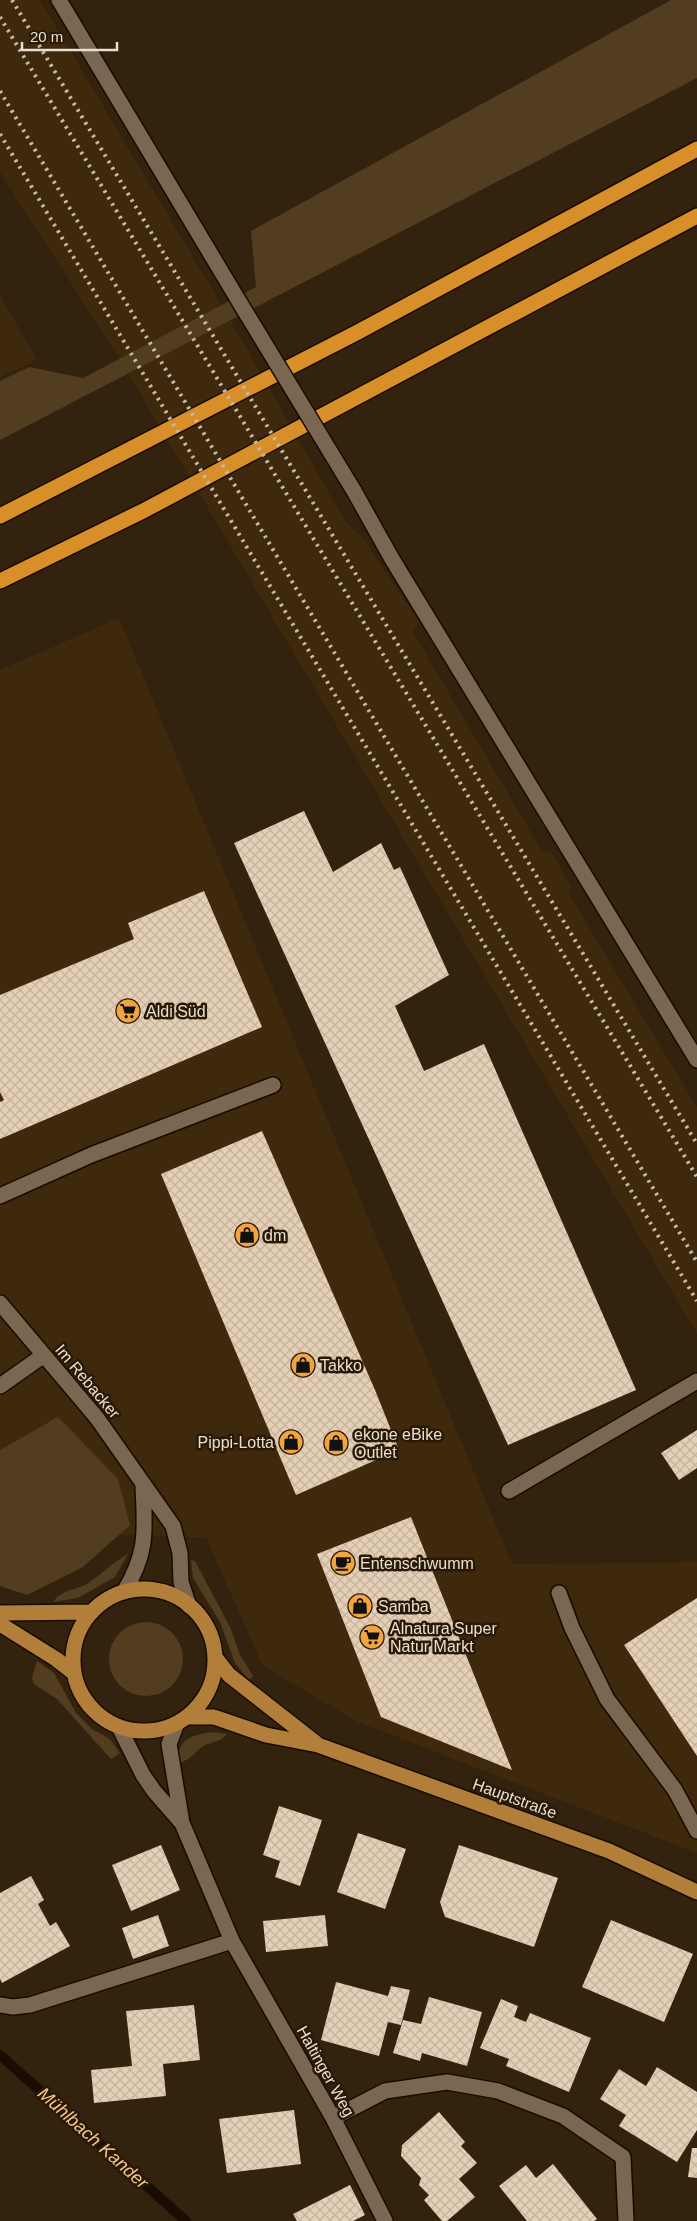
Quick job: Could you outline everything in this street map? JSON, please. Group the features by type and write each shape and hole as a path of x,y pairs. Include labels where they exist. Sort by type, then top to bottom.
{"highway":[{"path":"0,516 358,332 697,149"},
{"path":"0,581 143,511 697,216"}],"main road":[{"path":"138,1590 158,1591 178,1598 189,1606 198,1614 210,1634 215,1657 215,1669 203,1701 182,1720 148,1732 119,1727 98,1715 89,1706 77,1686 73,1657 75,1641 82,1625 92,1612 112,1596 138,1590"},
{"path":"0,1613 92,1612"},
{"path":"0,1624 56,1659 74,1674"},
{"name":"Hauptstraße","path":"215,1657 229,1675 318,1745"},
{"name":"Hauptstraße","path":"182,1720 214,1717 266,1735 318,1745 609,1851 697,1892"}],"street":[{"path":"59,0 354,492 392,559 697,1060"},
{"path":"0,1196 91,1155 273,1085"},
{"name":"Im Rebacker","path":"0,1303 97,1418 127,1458 143,1486 173,1526 180,1553 181,1582 189,1606"},
{"path":"0,1386 44,1355"},
{"path":"509,1491 697,1381"},
{"name":"Im Rebacker","path":"124,1592 136,1572 143,1549 143,1486"},
{"path":"559,1593 572,1628 607,1699 675,1790 697,1831"},
{"name":"Haltinger Weg","path":"182,1720 170,1744 182,1824 232,1941 333,2118 385,2221"},
{"name":"Haltinger Weg","path":"119,1727 143,1775 182,1824"},
{"path":"0,2005 13,2007 30,2005 232,1941"},
{"path":"333,2118 384,2091 446,2082 498,2091 563,2116 623,2156 626,2221"}],"shaded area":[{"path":"0,0 40,0 225,311 345,521 365,541 419,622 413,632 542,851 551,852 572,887 569,894 697,1107 697,1334 122,363 0,172"},
{"path":"671,0 697,0 697,78 0,440 0,381 29,367 83,378 256,287 251,231"},
{"path":"0,295 37,360 0,377"},
{"path":"119,618 512,1564 697,1562 697,1853 358,1722 263,1666 206,1538 126,1534 110,1538 41,1581 34,1594 0,1582 0,670"},
{"path":"58,1417 118,1479 130,1525 83,1567 27,1595 0,1586 0,1450"},
{"path":"128,1554 115,1577 78,1598 53,1602 63,1593 88,1583"},
{"path":"191,1560 195,1561 231,1629 240,1655 253,1676 249,1680 235,1663 220,1622 193,1578"},
{"path":"146,1622 160,1625 172,1633 180,1645 183,1659 180,1673 172,1685 160,1693 146,1696 132,1693 120,1685 112,1673 109,1659 112,1645 120,1633 132,1625"},
{"path":"37,1661 54,1673 76,1713 92,1729 110,1739 120,1753 111,1759 57,1699 34,1684 32,1678"},
{"path":"210,1732 227,1734 222,1739 205,1745 189,1758 179,1763 180,1749 186,1740 196,1735"}],"building":[{"path":"304,811 333,872 381,843 394,870 400,867 449,975 395,1006 424,1071 484,1044 636,1390 508,1445 234,843"},
{"name":"Aldi Süd","path":"204,891 262,1027 0,1139 0,1102 4,1100 0,1092 0,995 134,939 128,923"},
{"path":"262,1131 375,1390 399,1450 296,1495 161,1174"},
{"path":"697,1430 697,1468 679,1480 661,1453"},
{"path":"411,1517 512,1770 381,1717 317,1554"},
{"path":"697,1598 697,1756 624,1645"},
{"path":"279,1806 322,1820 300,1886 275,1877 280,1861 263,1855"},
{"path":"358,1833 406,1849 385,1909 337,1892"},
{"path":"161,1845 180,1890 131,1911 112,1865"},
{"path":"459,1845 558,1878 534,1947 445,1917 440,1902"},
{"path":"31,1876 44,1900 38,1904 50,1926 56,1922 70,1946 2,1983 0,1979 0,1893"},
{"path":"158,1915 169,1946 133,1959 122,1928"},
{"path":"325,1915 328,1946 266,1952 263,1921"},
{"path":"611,1920 693,1954 664,2022 582,1987"},
{"path":"336,1982 388,1996 391,1986 410,1990 401,2025 388,2022 379,2056 321,2040"},
{"path":"429,1997 482,2012 467,2066 422,2053 420,2061 393,2053 403,2020 421,2024"},
{"path":"501,1999 518,2006 514,2017 526,2022 530,2013 591,2038 569,2092 506,2066 509,2059 480,2048"},
{"path":"194,2005 200,2060 163,2064 166,2096 94,2103 91,2070 132,2066 126,2011"},
{"path":"657,2067 697,2092 697,2130 677,2162 619,2126 626,2115 600,2099 619,2069 646,2086"},
{"path":"294,2110 301,2164 227,2173 219,2119"},
{"path":"439,2112 465,2142 461,2146 477,2163 459,2179 475,2197 447,2221 442,2221 424,2200 429,2195 419,2185 421,2178 401,2156 402,2145"},
{"path":"692,2148 697,2148 697,2178 688,2177"},
{"path":"553,2164 597,2219 594,2221 527,2221 499,2186 526,2165 536,2178"},
{"path":"350,2185 365,2215 353,2221 297,2221 293,2214"}],"waterway":[{"name":"Mühlbach Kander","path":"0,2055 186,2221"}],"railway":[{"path":"12,0 697,1144"},
{"path":"0,17 697,1177"},
{"path":"0,91 697,1262"},
{"path":"0,134 697,1301"}],"place":[{"name":"Aldi Süd","path":"128,1011"},
{"name":"dm","path":"247,1235"},
{"name":"Takko","path":"303,1365"},
{"name":"Pippi-Lotta","path":"291,1442"},
{"name":"ekone eBike Outlet","path":"336,1443"},
{"name":"Entenschwumm","path":"343,1563"},
{"name":"Samba","path":"360,1606"},
{"name":"Alnatura Super Natur Markt","path":"372,1637"}]}
